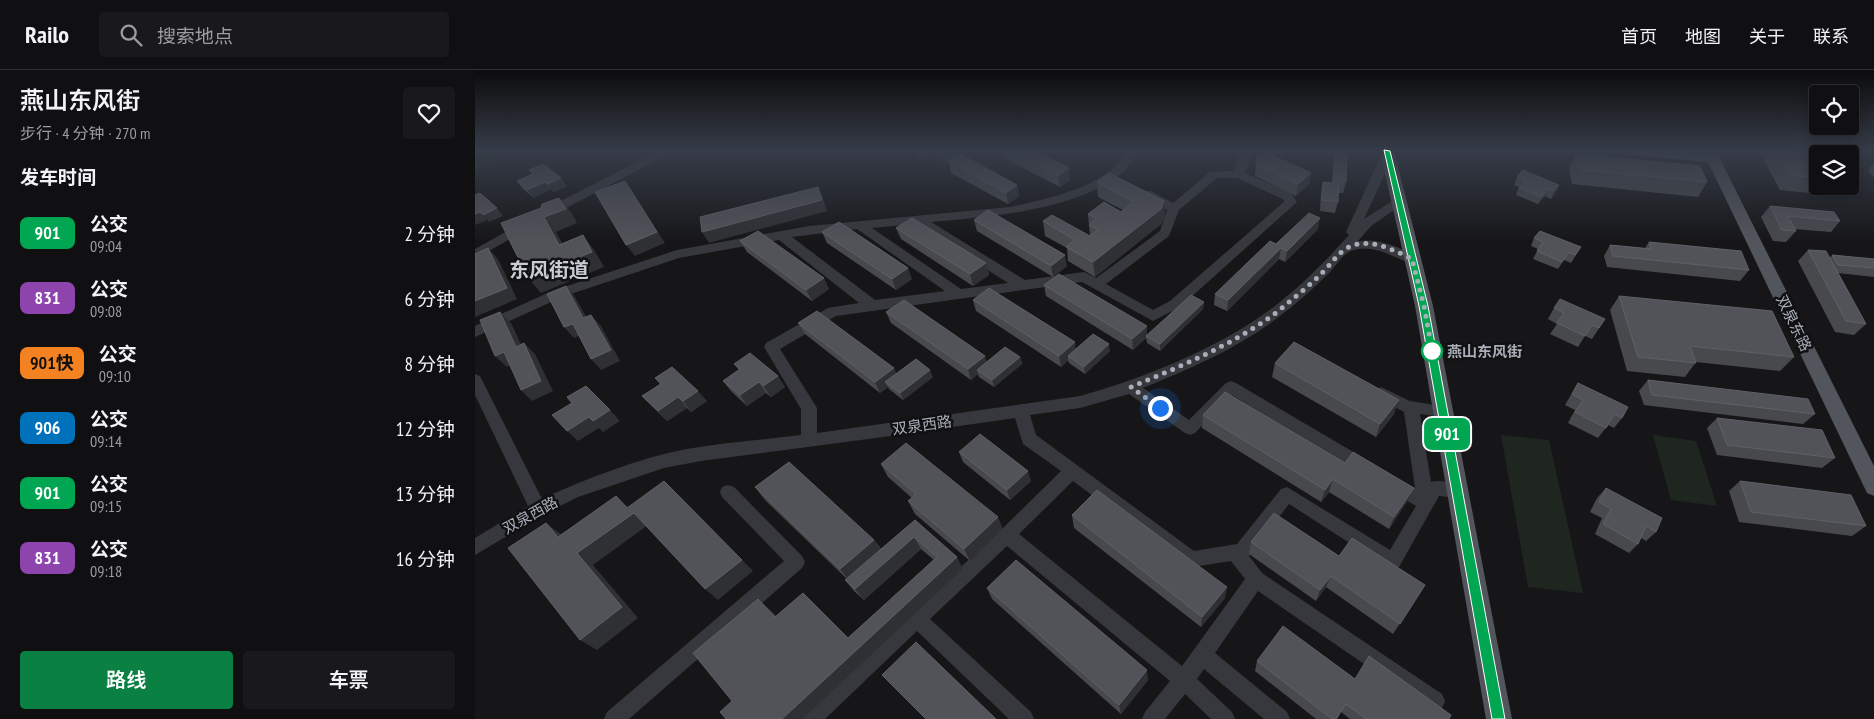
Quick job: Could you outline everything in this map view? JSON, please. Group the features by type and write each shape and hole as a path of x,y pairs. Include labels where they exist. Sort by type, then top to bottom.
{"main road":[{"path":"1394,181 1424,306 1499,719"},
{"name":"双泉东路","path":"1729,181 1874,487"}],"street":[{"path":"475,255 571,199 607,181"},
{"path":"475,332 557,294 677,254 781,235 916,219 1010,211 1034,206 1066,195 1095,181"},
{"path":"1120,181 1174,208"},
{"path":"1097,284 1165,233 1174,208 1205,181"},
{"path":"809,440 809,408 771,347 833,311 1084,277 1153,316 1175,304 1291,202 1287,196 1255,181"},
{"name":"双泉西路","path":"1343,249 1361,216 1376,181"},
{"name":"双泉西路","path":"475,547 538,509 605,479 664,461 701,454 1080,402 1131,387 1185,364 1247,332 1301,292 1324,271 1367,223 1399,203"},
{"path":"916,219 1022,286"},
{"path":"859,225 959,294"},
{"path":"781,235 873,306"},
{"path":"1343,249 1357,244 1371,244 1391,249 1412,259"},
{"path":"475,380 479,398 538,509"},
{"path":"1131,387 1190,429 1231,387 1426,503"},
{"path":"1372,388 1407,407 1443,411"},
{"path":"1411,408 1426,503"},
{"path":"1021,411 1029,439 1193,560 1242,551 1287,494 1393,561 1435,488 1457,491"},
{"path":"810,719 1007,535 1073,470"},
{"path":"614,719 796,562 728,492"},
{"path":"1007,535 1184,680 1225,719"},
{"path":"1235,552 1255,579 1435,701"},
{"path":"1152,719 1184,680 1255,579"},
{"path":"917,619 1024,719"},
{"path":"1202,654 1280,719"}],"shaded area":[{"path":"1501,435 1549,440 1583,593 1528,587"},
{"path":"1653,435 1696,441 1717,506 1671,500"}],"building":[{"path":"517,181 554,181 548,184 545,182 527,190"},
{"path":"625,181 657,232 626,245 595,192"},
{"path":"985,181 1010,181 1017,185 1006,193"},
{"path":"1125,181 1164,201 1161,209 1093,262 1066,247 1075,240 1043,221 1052,215 1090,236 1098,230 1089,225 1097,219 1088,214 1104,202 1121,212 1134,202 1097,182"},
{"path":"1333,181 1339,181 1338,202 1322,200 1323,182 1333,183"},
{"path":"1524,181 1550,181 1559,185 1554,191 1548,189 1542,197 1519,188"},
{"path":"818,187 822,200 702,232 700,217"},
{"path":"480,193 497,208 483,215 480,212 475,214 475,195"},
{"path":"559,198 566,209 544,217 559,245 583,235 592,252 528,278 501,223 541,208 542,204"},
{"path":"1770,206 1834,212 1840,221 1788,216 1796,231 1782,230"},
{"path":"988,210 1065,255 1051,266 974,220"},
{"path":"1309,213 1320,218 1287,251 1281,248 1228,300 1215,294 1270,241 1276,244"},
{"path":"912,218 986,263 970,274 896,228"},
{"path":"839,222 908,268 892,279 822,232"},
{"path":"758,231 824,278 806,290 740,241"},
{"path":"1540,231 1581,247 1575,255 1569,252 1562,262 1537,251 1543,242 1534,238"},
{"path":"1649,242 1741,251 1749,270 1613,256 1610,245 1651,249"},
{"path":"488,248 507,288 475,301 475,254"},
{"path":"1808,250 1826,251 1866,324 1846,321"},
{"path":"1832,255 1874,259 1874,268 1838,265"},
{"path":"1059,274 1147,326 1132,339 1044,285"},
{"path":"566,286 583,318 591,315 611,350 591,359 573,324 564,327 547,294"},
{"path":"989,288 1075,342 1059,356 973,300"},
{"path":"1191,295 1204,302 1160,344 1146,336"},
{"path":"1619,296 1772,311 1794,357 1690,346 1696,363 1638,357"},
{"path":"1560,299 1605,319 1599,328 1592,325 1585,336 1557,323 1564,313 1554,308"},
{"path":"904,300 985,356 968,369 886,312"},
{"path":"817,311 894,368 875,382 798,323"},
{"path":"500,312 516,347 524,343 541,381 521,390 504,352 495,356 480,320"},
{"path":"1093,334 1109,344 1084,367 1068,356"},
{"path":"1294,342 1399,400 1380,424 1275,363"},
{"path":"1005,347 1020,357 992,380 977,370"},
{"path":"750,353 778,376 763,386 759,382 740,395 723,381 740,369 734,364"},
{"path":"916,359 930,370 900,393 885,382"},
{"path":"672,367 698,391 683,401 678,397 658,411 642,396 661,384 655,378"},
{"path":"1648,380 1808,399 1815,414 1652,395"},
{"path":"1578,383 1628,407 1622,418 1614,414 1606,428 1575,412 1583,400 1572,394"},
{"path":"586,386 610,410 593,421 589,417 567,431 552,415 572,403 567,397"},
{"path":"1225,392 1345,463 1353,452 1414,488 1394,517 1333,479 1325,490 1203,415"},
{"path":"1717,418 1822,430 1835,458 1727,445"},
{"path":"980,434 1028,471 1007,490 959,452"},
{"path":"906,443 998,517 964,549 908,501 916,494 881,464"},
{"path":"789,462 874,540 840,569 755,487"},
{"path":"664,481 742,560 705,589 634,513 577,553 622,607 580,640 508,548 546,523 558,537 616,496 627,508"},
{"path":"1740,481 1851,495 1866,526 1751,512"},
{"path":"1606,488 1662,518 1656,532 1646,526 1638,544 1603,524 1611,509 1599,502"},
{"path":"1097,490 1227,587 1202,617 1072,515"},
{"path":"1274,513 1339,556 1352,538 1425,585 1400,624 1331,576 1320,590 1251,542"},
{"path":"915,520 957,557 782,719 726,719 720,712 732,701 693,653 758,599 775,617 803,593 848,638 937,557 914,537 855,589 845,580"},
{"path":"1016,560 1147,670 1119,705 987,588"},
{"path":"1283,626 1355,679 1369,656 1451,715 1449,719 1366,719 1346,704 1336,719 1332,719 1257,661"},
{"path":"916,642 996,719 926,719 882,675"}],"bus line":[{"name":"901","path":"1393,181 1424,306 1499,719"}],"place":[{"name":"燕山东风街","path":"1432,351"}],"district":[{"name":"东风街道","path":"549,270"}],"route":[{"path":"1160,408 1131,387 1185,364 1247,332 1301,292 1324,271 1343,249 1357,244 1371,244 1391,249 1412,259 1424,306 1433,355 1432,351"}]}
